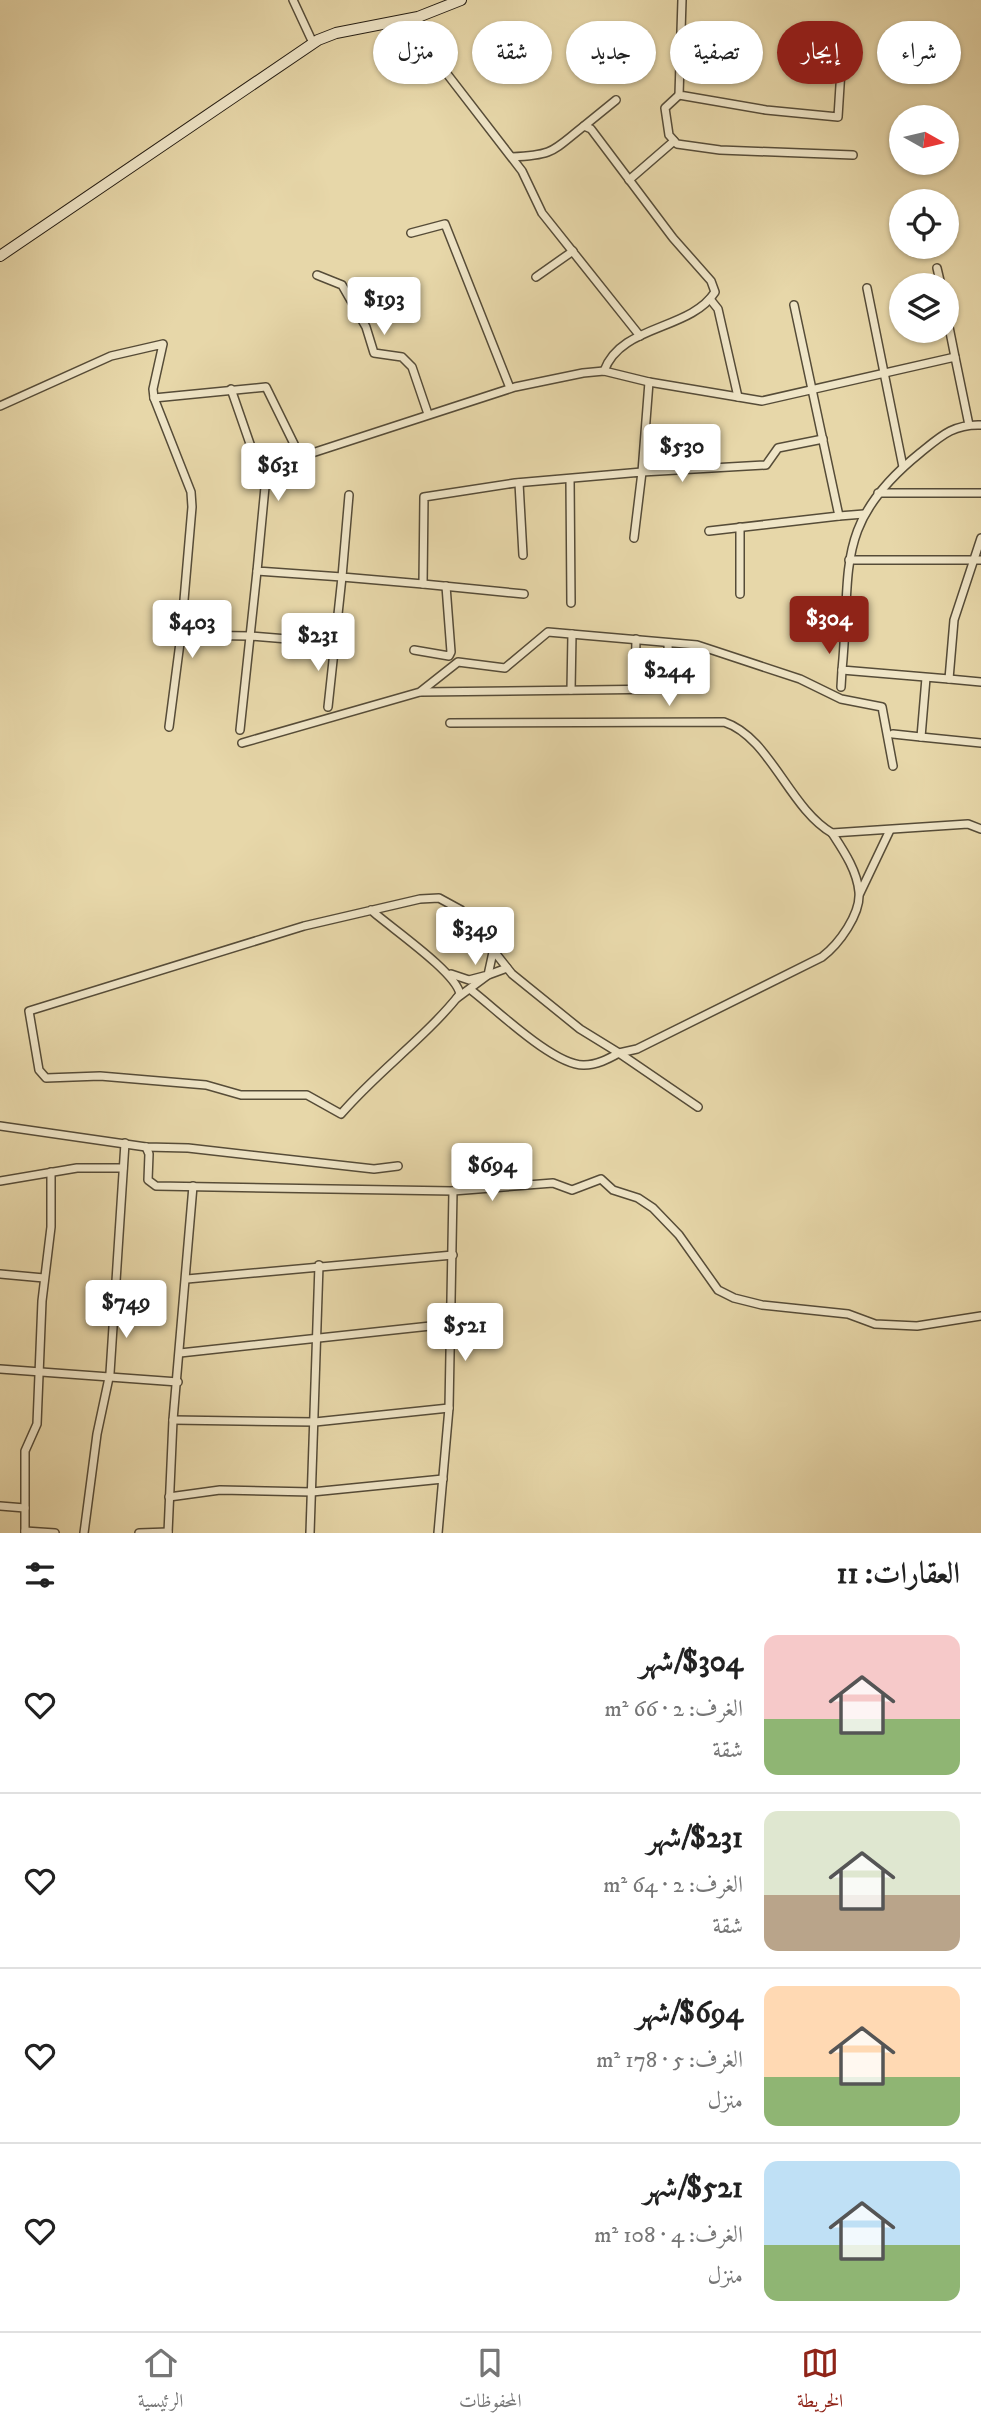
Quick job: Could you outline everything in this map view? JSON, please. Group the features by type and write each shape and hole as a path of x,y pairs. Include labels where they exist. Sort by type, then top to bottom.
{"street":[{"path":"293,0 313,43"},
{"path":"401,21 461,0"},
{"path":"682,0 680,94 665,108 669,135 677,144 720,150 853,155"},
{"path":"418,17 419,21"},
{"path":"0,256 313,43 336,33 373,26"},
{"path":"455,84 522,171 542,214 640,335"},
{"path":"680,94 765,110 838,117 840,84"},
{"path":"512,157 545,155 563,145 616,100"},
{"path":"584,126 591,129 711,281 715,292 710,299 691,312 640,335 618,351 604,370"},
{"path":"629,180 674,141"},
{"path":"411,233 445,224 510,388"},
{"path":"536,277 573,251"},
{"path":"937,268 938,273"},
{"path":"317,275 342,285 366,327 374,353 401,357 412,367 428,414"},
{"path":"867,288 903,467"},
{"path":"710,299 718,309 737,397"},
{"path":"794,305 839,516"},
{"path":"0,406 111,356 160,343 165,348 153,388 154,398 191,492 181,635 169,727"},
{"path":"952,343 969,425"},
{"path":"154,398 266,387 295,446 306,455 317,454 510,388 604,370 649,382 769,401 955,357"},
{"path":"634,538 649,382"},
{"path":"231,389 265,487 240,730"},
{"path":"841,687 851,544 864,514 878,493 903,467 950,429 981,425"},
{"path":"423,584 424,497 519,483 766,465 778,448 823,439"},
{"path":"570,479 571,603"},
{"path":"519,483 523,555"},
{"path":"878,493 981,493"},
{"path":"328,707 349,495"},
{"path":"709,531 864,514"},
{"path":"740,527 740,594"},
{"path":"949,679 954,620 978,560 981,538"},
{"path":"849,560 978,560"},
{"path":"257,570 524,594"},
{"path":"414,650 449,656 451,652 446,586"},
{"path":"420,692 458,662 505,668 548,632 698,645 800,679 841,699 882,707 893,766"},
{"path":"571,690 572,634"},
{"path":"181,635 250,636 336,643"},
{"path":"635,689 636,639"},
{"path":"242,743 420,692 669,689 668,643"},
{"path":"842,670 981,682"},
{"path":"921,737 926,678"},
{"path":"450,723 724,722 745,733 816,821 832,833 852,866 860,894"},
{"path":"893,734 981,743"},
{"path":"832,833 968,824 981,830"},
{"path":"471,989 562,1060 582,1065 601,1062 619,1053 636,1049 822,957 844,934 891,830"},
{"path":"493,951 488,975 457,998 341,1114 307,1095 241,1096 206,1085 100,1076 46,1078 39,1070 29,1011 304,926 439,898 461,910 507,968 580,1029 698,1107"},
{"path":"371,911 458,984 460,994 457,998"},
{"path":"447,973 468,980 507,968"},
{"path":"0,1126 146,1147 188,1148 373,1169 398,1166"},
{"path":"84,1533 97,1434 109,1376 125,1143"},
{"path":"146,1147 149,1154 148,1180 156,1186 453,1191 552,1183 572,1190 601,1179 613,1190 638,1198 653,1208 679,1235 718,1290 734,1298 762,1305 848,1314 875,1324 917,1326 981,1316"},
{"path":"0,1181 51,1172 123,1168"},
{"path":"51,1172 51,1227 44,1278 37,1424 25,1451 25,1532 55,1533"},
{"path":"139,1533 168,1533 173,1420 193,1186"},
{"path":"438,1533 453,1324 453,1191"},
{"path":"187,1279 453,1255"},
{"path":"310,1533 319,1265"},
{"path":"0,1274 44,1278"},
{"path":"180,1353 477,1321"},
{"path":"0,1369 178,1382"},
{"path":"173,1420 314,1422 449,1408"},
{"path":"169,1497 220,1490 312,1492 443,1479"},
{"path":"0,1506 25,1508"}]}
